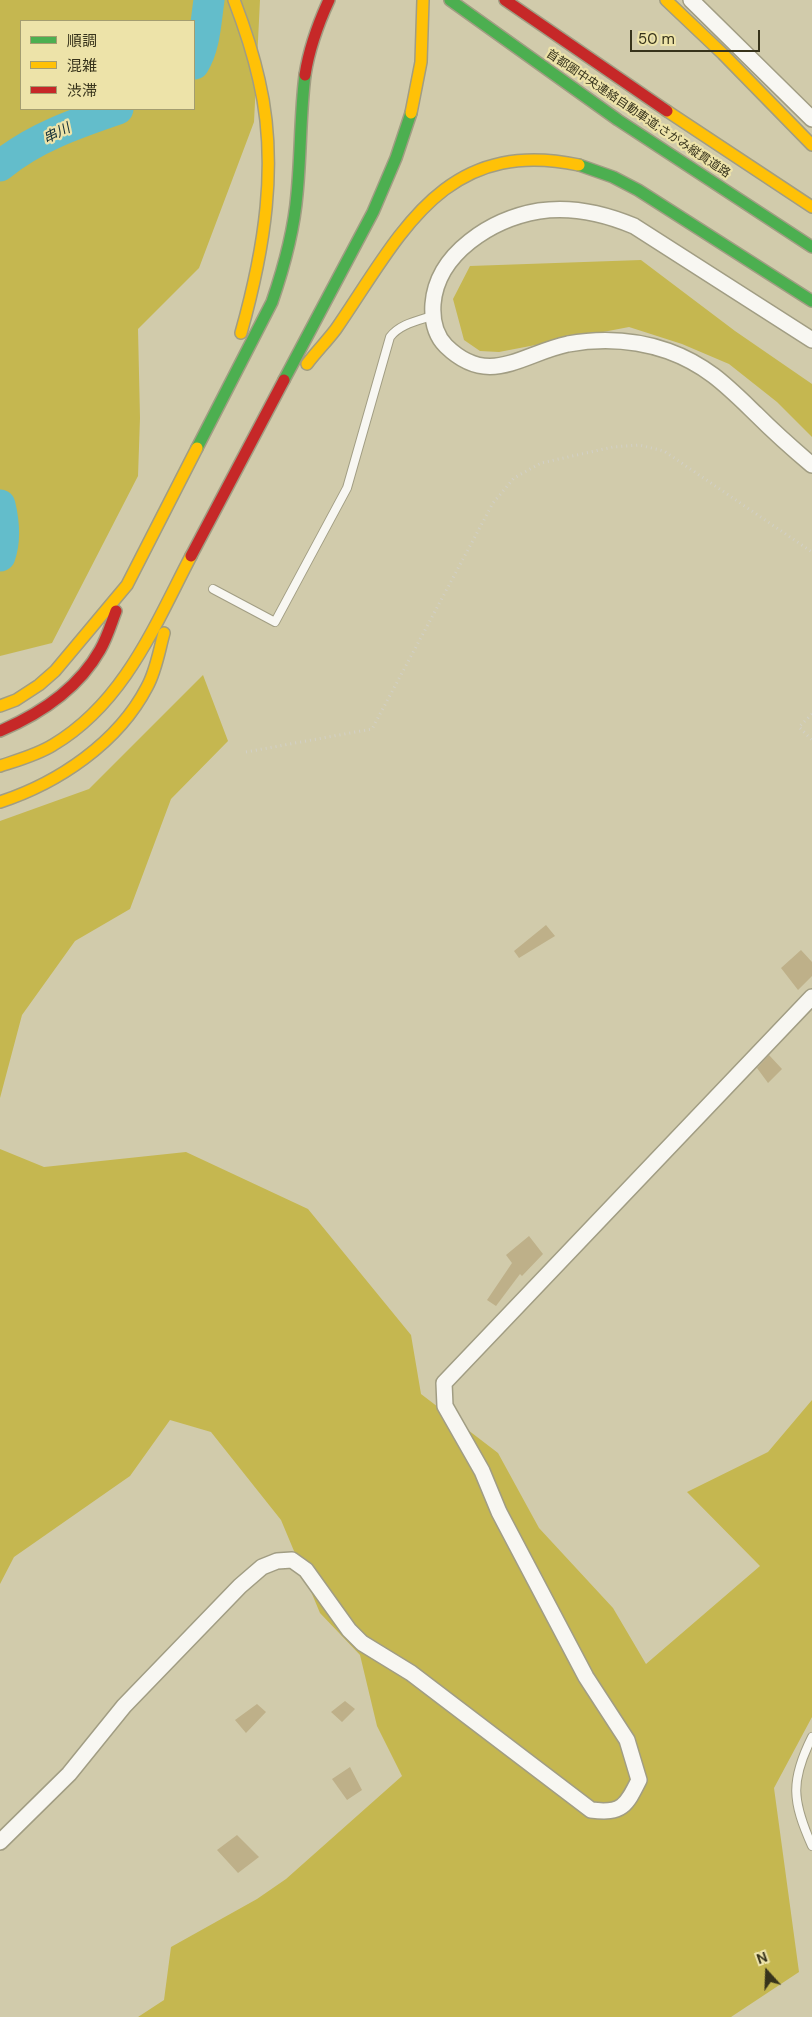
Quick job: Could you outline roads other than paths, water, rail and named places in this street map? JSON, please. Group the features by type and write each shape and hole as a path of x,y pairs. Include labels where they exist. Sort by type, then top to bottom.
{"highway":[{"path":"218,409 252,298 267,214 269,171 260,78 251,45 234,0"},
{"path":"0,731 30,718 56,699 86,669 100,651 127,585 272,302 281,275 297,196 302,114 311,52 321,16 329,0"},
{"path":"0,766 38,752 84,722 114,693 132,668 373,212 396,158 413,102 421,63 423,0"},
{"name":"首都圏中央連絡自動車道;さがみ縦貫道路","path":"450,0 618,120 812,247"},
{"name":"首都圏中央連絡自動車道;さがみ縦貫道路","path":"505,0 637,91 812,207"},
{"path":"666,0 723,54 812,145"},
{"path":"264,417 336,327 387,249 417,213 444,189 469,174 508,162 526,159 558,160 614,177 650,197 812,301"},
{"path":"0,802 31,792 70,770 99,747 134,710 150,681 180,579"},
{"path":"0,706 16,700 39,685 70,655 127,585"}],"street":[{"path":"691,0 812,119"},
{"path":"812,340 634,226 601,213 564,209 538,211 502,222 463,247 441,275 433,298 432,316 437,333 444,344 459,358 482,367 506,366 566,345 584,342 644,344 668,351 699,365 725,384 776,434 812,465"},
{"path":"0,1842 68,1774 124,1706 240,1586 262,1567 277,1561 292,1560 306,1570 349,1630 362,1643 411,1673 591,1810 610,1813 627,1803 639,1780 627,1740 586,1677 500,1512 482,1471 445,1406 444,1384 812,997"}],"lane":[{"path":"213,589 275,622 347,488 390,337 395,331 405,325 432,316"},
{"path":"812,1737 801,1761 795,1792 798,1810 812,1846"}],"waterway":[{"name":"串川","path":"195,62 203,42 209,0"},
{"name":"串川","path":"0,166 41,139 115,110"},
{"name":"串川","path":"0,505 4,530 0,556"}]}
